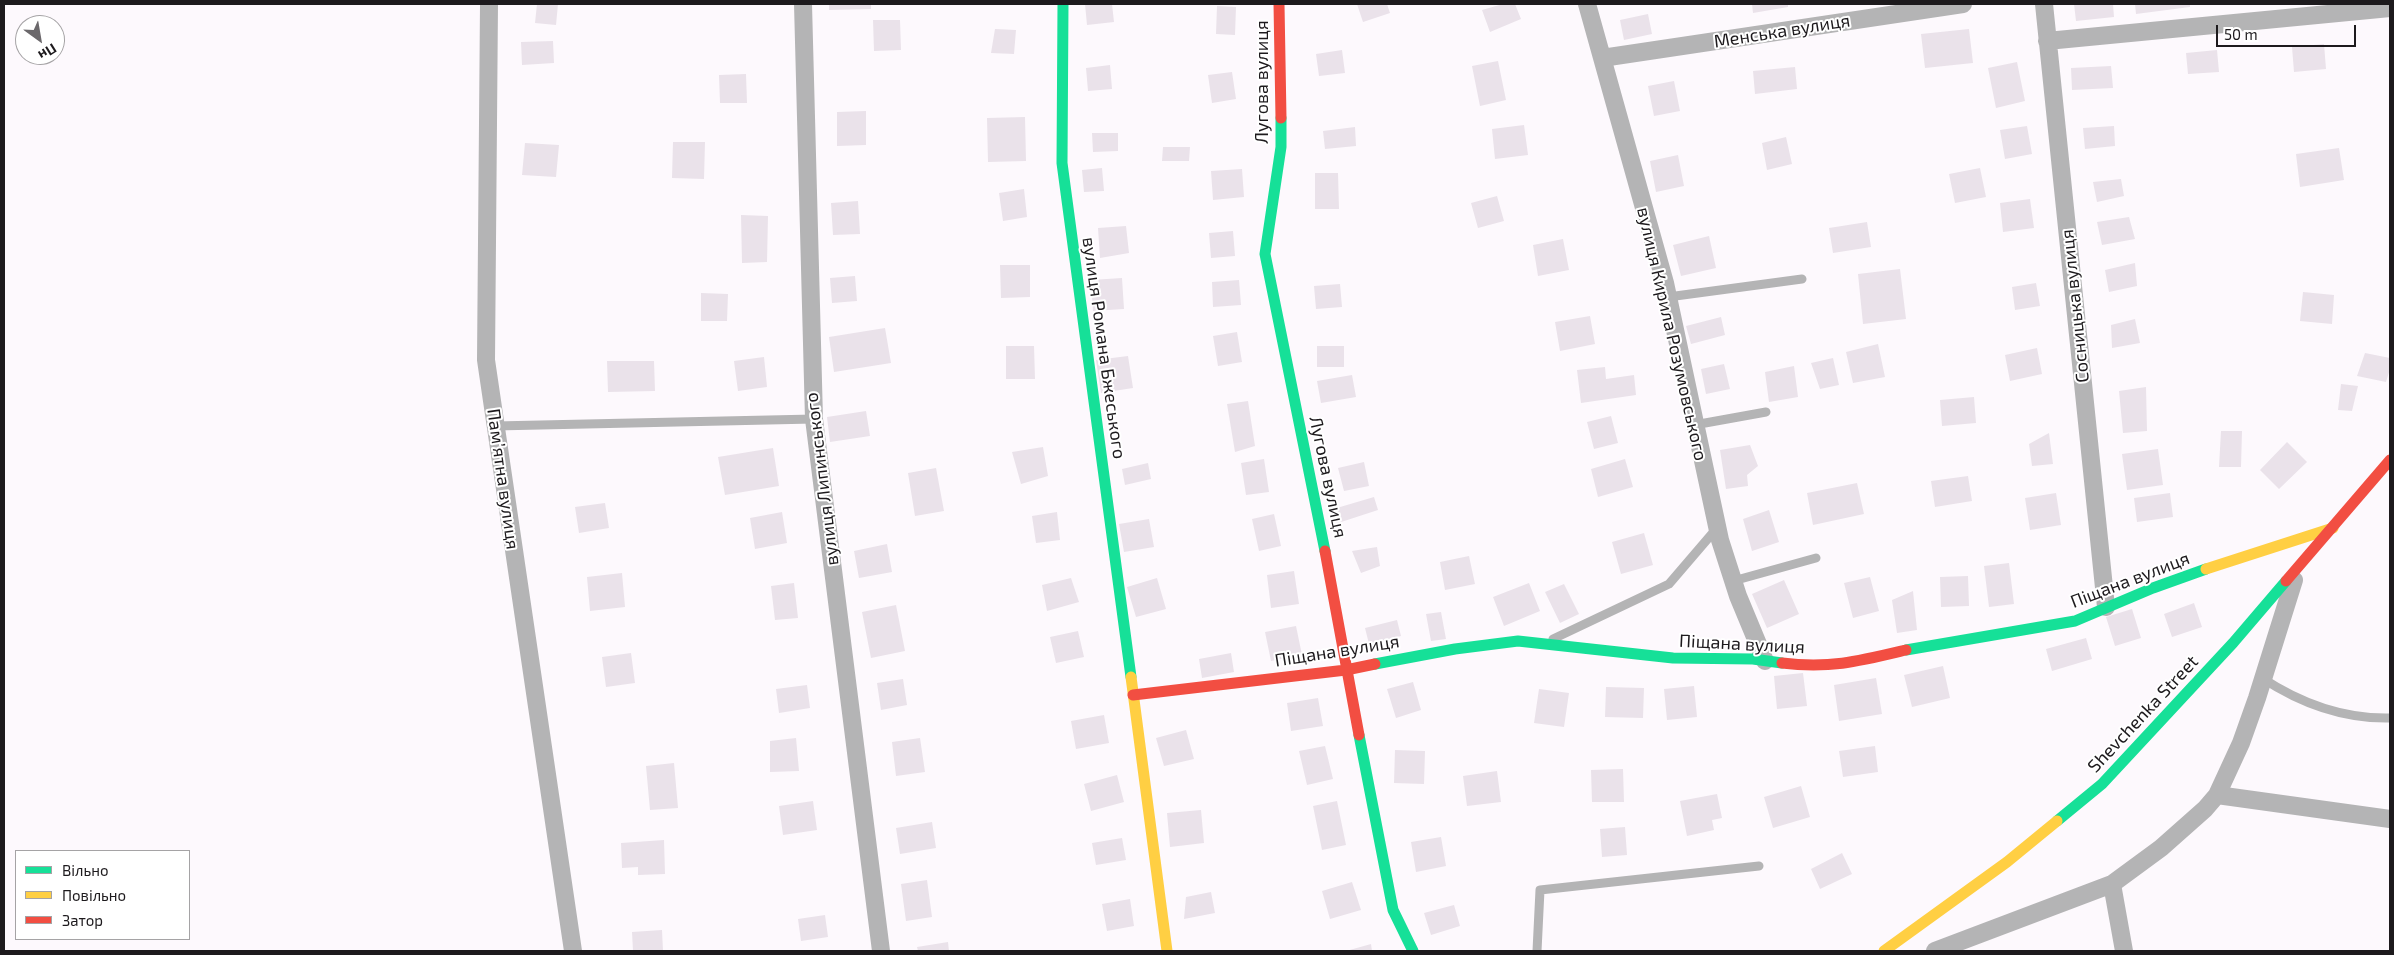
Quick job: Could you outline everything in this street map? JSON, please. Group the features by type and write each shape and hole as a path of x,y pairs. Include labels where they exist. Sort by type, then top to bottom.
{"street":[{"name":"Памʼятна вулиця","path":"489,4 486,360 573,951"},
{"name":"вулиця Липинського","path":"803,4 814,419 881,951"},
{"name":"вулиця Романа Бжеського","path":"1063,4 1062,164 1167,951"},
{"name":"Лугова вулиця","path":"1279,4 1281,147 1265,254 1337,609 1346,670 1392,910 1413,951"},
{"name":"вулиця Кирила Розумовського","path":"1587,4 1668,297 1717,527 1733,581 1765,661"},
{"name":"Менська вулиця","path":"1602,58 1963,4"},
{"name":"Сосницька вулиця","path":"2044,4 2106,607"},
{"path":"2048,41 2390,8"},
{"name":"Shevchenka Street","path":"1884,951 2007,862 2102,784 2233,644 2390,460"},
{"name":"Піщана вулиця","path":"1133,695 1346,670 1456,649 1518,641 1673,658 1765,661 1825,666 1860,661 1926,645 2075,621 2153,588 2282,543 2333,528"},
{"path":"1934,951 2112,884 2188,825 2217,795 2241,743 2257,698 2298,567"},
{"path":"2217,795 2390,819"},
{"path":"2112,884 2124,951"}],"lane":[{"path":"1668,297 1802,279"},
{"path":"1694,425 1766,412"},
{"path":"495,426 814,419"},
{"path":"1544,644 1669,584 1717,527"},
{"path":"1733,581 1816,558"},
{"path":"2262,678 2300,700 2328,710 2361,716 2390,718"},
{"path":"1537,951 1540,890 1759,866"}],"building":[{"path":"537,4 558,4 556,25 535,23"},
{"path":"829,4 871,4 871,9 829,10"},
{"path":"1085,4 1112,4 1114,22 1087,25"},
{"path":"1357,4 1387,4 1390,13 1363,22"},
{"path":"1503,4 1515,4 1521,19 1490,32 1482,10"},
{"path":"1752,4 1788,4 1788,7 1753,13"},
{"path":"2074,4 2113,4 2114,17 2076,21"},
{"path":"2135,4 2190,4 2190,7 2136,14"},
{"path":"1217,6 1236,7 1235,35 1216,34"},
{"path":"1648,14 1652,34 1624,40 1620,20"},
{"path":"873,20 900,20 901,50 874,51"},
{"path":"995,29 1016,30 1014,54 991,53"},
{"path":"1969,29 1973,63 1925,68 1921,34"},
{"path":"553,41 554,63 522,65 521,42"},
{"path":"2324,44 2326,69 2294,72 2292,47"},
{"path":"1342,50 1345,73 1319,76 1316,54"},
{"path":"2217,50 2219,72 2188,74 2186,53"},
{"path":"1498,61 1506,100 1480,106 1472,66"},
{"path":"2017,62 2025,101 1996,108 1988,68"},
{"path":"1110,65 1112,89 1088,91 1086,68"},
{"path":"2111,66 2113,88 2072,90 2071,68"},
{"path":"1795,67 1797,89 1755,94 1753,71"},
{"path":"1232,72 1236,99 1212,103 1208,75"},
{"path":"746,74 747,103 720,103 719,75"},
{"path":"1674,81 1680,111 1654,116 1648,86"},
{"path":"866,111 866,145 837,146 837,112"},
{"path":"1025,117 1026,161 988,162 987,118"},
{"path":"1524,125 1528,155 1495,159 1492,129"},
{"path":"2027,126 2032,154 2005,159 2000,130"},
{"path":"2114,126 2115,146 2085,149 2083,128"},
{"path":"1355,127 1356,146 1325,149 1323,131"},
{"path":"1092,133 1118,133 1118,151 1093,152"},
{"path":"1786,137 1792,164 1767,170 1762,143"},
{"path":"673,142 705,142 704,179 672,178"},
{"path":"525,143 559,145 556,177 522,175"},
{"path":"1163,147 1190,147 1189,161 1162,161"},
{"path":"2339,148 2344,180 2300,187 2296,154"},
{"path":"1678,155 1684,186 1656,192 1650,161"},
{"path":"1102,168 1104,191 1084,192 1082,170"},
{"path":"1980,168 1986,197 1955,203 1949,174"},
{"path":"1242,169 1244,197 1213,200 1211,171"},
{"path":"1315,173 1338,173 1339,209 1315,209"},
{"path":"2121,179 2124,196 2097,202 2093,182"},
{"path":"1024,189 1027,217 1003,221 999,193"},
{"path":"1497,196 1504,221 1478,228 1471,203"},
{"path":"2030,199 2034,228 2003,232 2000,203"},
{"path":"858,201 860,234 833,235 831,203"},
{"path":"741,215 768,216 767,262 742,263"},
{"path":"2129,217 2135,239 2102,245 2097,222"},
{"path":"1867,222 1871,247 1833,253 1829,228"},
{"path":"1126,226 1129,253 1100,258 1098,228"},
{"path":"1233,231 1235,256 1211,258 1209,233"},
{"path":"1709,236 1716,268 1681,276 1673,245"},
{"path":"1563,239 1569,270 1538,276 1533,245"},
{"path":"2135,263 2137,286 2109,292 2105,270"},
{"path":"1000,265 1030,265 1030,297 1001,298"},
{"path":"1900,269 1906,319 1863,324 1858,274"},
{"path":"855,276 857,301 832,303 830,278"},
{"path":"1122,278 1124,309 1093,311 1091,280"},
{"path":"1239,280 1241,305 1213,307 1212,282"},
{"path":"2036,283 2040,306 2015,310 2012,287"},
{"path":"1340,284 1342,307 1316,309 1314,286"},
{"path":"2303,292 2334,295 2332,324 2300,321"},
{"path":"701,293 728,294 727,321 701,321"},
{"path":"1590,316 1595,344 1560,351 1555,322"},
{"path":"1721,317 1725,335 1691,344 1686,326"},
{"path":"2135,319 2140,343 2112,348 2111,325"},
{"path":"885,328 891,363 834,372 829,337"},
{"path":"1237,332 1242,362 1218,366 1213,336"},
{"path":"1878,344 1885,377 1853,383 1846,352"},
{"path":"1006,346 1034,346 1035,379 1006,379"},
{"path":"1317,346 1344,346 1344,367 1317,367"},
{"path":"2037,348 2042,374 2010,381 2005,355"},
{"path":"2365,353 2390,358 2390,369 2386,382 2357,376"},
{"path":"1128,356 1133,388 1101,393 1096,360"},
{"path":"764,357 767,387 738,391 734,361"},
{"path":"1833,358 1839,385 1820,389 1811,363"},
{"path":"607,361 654,361 655,391 608,392"},
{"path":"1724,364 1730,389 1706,394 1701,369"},
{"path":"1794,366 1798,397 1769,402 1765,372"},
{"path":"1605,367 1606,379 1634,375 1636,395 1581,403 1577,370"},
{"path":"1352,375 1356,397 1321,403 1317,381"},
{"path":"2341,384 2358,386 2352,411 2338,410"},
{"path":"2146,387 2147,431 2123,433 2119,391"},
{"path":"1974,397 1976,423 1942,426 1940,400"},
{"path":"1248,401 1255,446 1235,452 1227,404"},
{"path":"866,411 870,436 830,442 827,417"},
{"path":"1611,416 1618,443 1594,449 1587,422"},
{"path":"2221,431 2242,431 2241,467 2219,467"},
{"path":"2049,433 2053,464 2032,466 2029,444"},
{"path":"2287,442 2307,462 2279,489 2260,470"},
{"path":"1750,445 1758,466 1747,475 1748,486 1726,489 1720,450"},
{"path":"1043,447 1048,476 1021,484 1012,452"},
{"path":"773,448 779,486 725,495 718,457"},
{"path":"2158,449 2163,485 2127,490 2122,454"},
{"path":"1264,459 1269,492 1246,495 1241,463"},
{"path":"1625,459 1633,487 1598,497 1591,469"},
{"path":"1364,462 1369,486 1344,491 1338,468"},
{"path":"1148,463 1151,479 1125,485 1122,469"},
{"path":"936,468 944,511 915,516 908,473"},
{"path":"1968,476 1972,501 1935,507 1931,481"},
{"path":"1857,483 1864,514 1813,525 1807,493"},
{"path":"2056,493 2061,525 2030,530 2025,498"},
{"path":"2170,493 2173,517 2137,522 2134,498"},
{"path":"1374,497 1378,510 1335,524 1330,510"},
{"path":"605,503 609,528 579,533 575,507"},
{"path":"1769,510 1779,542 1752,551 1743,519"},
{"path":"782,512 787,543 755,549 750,518"},
{"path":"1057,512 1060,540 1036,543 1032,516"},
{"path":"1274,514 1281,546 1259,551 1252,519"},
{"path":"1149,519 1154,547 1124,552 1119,524"},
{"path":"1644,533 1653,565 1621,574 1612,542"},
{"path":"887,544 892,572 859,578 854,551"},
{"path":"1377,547 1380,566 1361,573 1352,551"},
{"path":"1469,556 1475,584 1445,590 1440,562"},
{"path":"2009,563 2014,604 1989,607 1984,566"},
{"path":"1294,571 1299,604 1271,608 1267,575"},
{"path":"622,573 625,607 590,611 587,577"},
{"path":"1968,576 1969,606 1941,607 1940,577"},
{"path":"1870,577 1879,611 1853,618 1844,583"},
{"path":"1071,578 1079,602 1047,611 1042,585"},
{"path":"1157,578 1166,609 1136,617 1127,587"},
{"path":"1784,580 1799,614 1767,628 1752,594"},
{"path":"794,583 798,618 775,620 771,586"},
{"path":"1529,583 1540,611 1504,626 1493,597"},
{"path":"1564,584 1579,614 1560,623 1545,592"},
{"path":"1913,591 1917,630 1897,633 1892,600"},
{"path":"2194,603 2202,627 2172,637 2164,614"},
{"path":"896,605 905,651 871,658 862,612"},
{"path":"2132,609 2141,638 2115,646 2106,617"},
{"path":"1441,612 1446,639 1431,641 1426,614"},
{"path":"1397,620 1401,636 1369,644 1365,628"},
{"path":"1296,626 1302,655 1271,661 1265,632"},
{"path":"1078,631 1084,657 1056,663 1050,637"},
{"path":"2086,638 2092,659 2052,671 2046,649"},
{"path":"631,653 635,683 606,687 602,657"},
{"path":"1231,653 1234,672 1202,678 1199,659"},
{"path":"1943,666 1950,698 1912,707 1904,675"},
{"path":"1803,673 1807,706 1777,709 1774,676"},
{"path":"1876,678 1882,714 1839,721 1834,685"},
{"path":"903,679 907,705 881,710 877,683"},
{"path":"1413,682 1421,710 1396,718 1387,689"},
{"path":"807,685 810,708 779,713 776,689"},
{"path":"1694,686 1697,717 1667,720 1664,689"},
{"path":"1606,687 1644,688 1643,718 1605,717"},
{"path":"1539,689 1569,693 1564,727 1534,723"},
{"path":"1318,698 1323,726 1291,731 1287,703"},
{"path":"1104,715 1109,743 1076,749 1071,721"},
{"path":"1186,730 1194,759 1164,766 1156,738"},
{"path":"796,738 799,771 770,772 770,741"},
{"path":"920,738 925,772 896,776 892,742"},
{"path":"1325,746 1333,779 1307,785 1299,751"},
{"path":"1875,746 1878,772 1843,777 1839,751"},
{"path":"1395,750 1425,751 1424,784 1394,783"},
{"path":"674,763 678,808 650,810 646,766"},
{"path":"1623,769 1624,802 1592,802 1591,770"},
{"path":"1497,771 1501,802 1467,806 1463,776"},
{"path":"1117,775 1124,802 1091,811 1084,784"},
{"path":"1801,786 1810,817 1773,828 1764,797"},
{"path":"1717,794 1722,818 1712,820 1714,830 1687,836 1680,801"},
{"path":"813,801 817,830 783,835 779,806"},
{"path":"1337,801 1346,845 1322,850 1313,806"},
{"path":"1201,810 1204,843 1170,847 1167,813"},
{"path":"932,822 936,848 900,854 896,828"},
{"path":"1625,827 1627,855 1602,857 1600,829"},
{"path":"1441,837 1446,866 1416,872 1411,842"},
{"path":"1122,838 1126,860 1096,865 1092,843"},
{"path":"664,840 665,874 638,875 638,867 622,868 621,843"},
{"path":"1842,853 1852,874 1820,889 1811,869"},
{"path":"927,880 932,917 906,921 901,884"},
{"path":"1352,882 1361,910 1330,919 1322,891"},
{"path":"1211,892 1215,913 1184,919 1186,897"},
{"path":"1130,899 1134,926 1107,931 1102,904"},
{"path":"1454,905 1460,926 1431,935 1424,913"},
{"path":"825,915 828,937 801,941 798,919"},
{"path":"662,930 663,951 633,951 632,932"},
{"path":"948,942 949,951 918,951 917,947"},
{"path":"1371,944 1372,951 1346,951"}],"traffic: fast":[{"path":"1063,4 1062,163 1131,677"},
{"path":"1281,118 1281,147 1265,254 1325,551"},
{"path":"1906,650 2075,621 2153,588 2206,569"},
{"path":"2057,821 2102,784 2233,643 2286,581"},
{"path":"1375,664 1455,649 1518,641 1673,658 1753,659 1782,663"},
{"path":"1359,735 1393,910 1413,951"}],"traffic: slow":[{"path":"2206,569 2333,528"},
{"path":"1131,677 1167,951"},
{"path":"1884,951 2007,862 2057,821"}],"traffic: jam":[{"path":"1279,4 1281,118"},
{"path":"2286,581 2390,460"},
{"path":"1325,551 1359,735"},
{"path":"1782,663 1799,665 1845,663 1906,650"},
{"path":"1133,695 1346,670 1375,664"}]}
